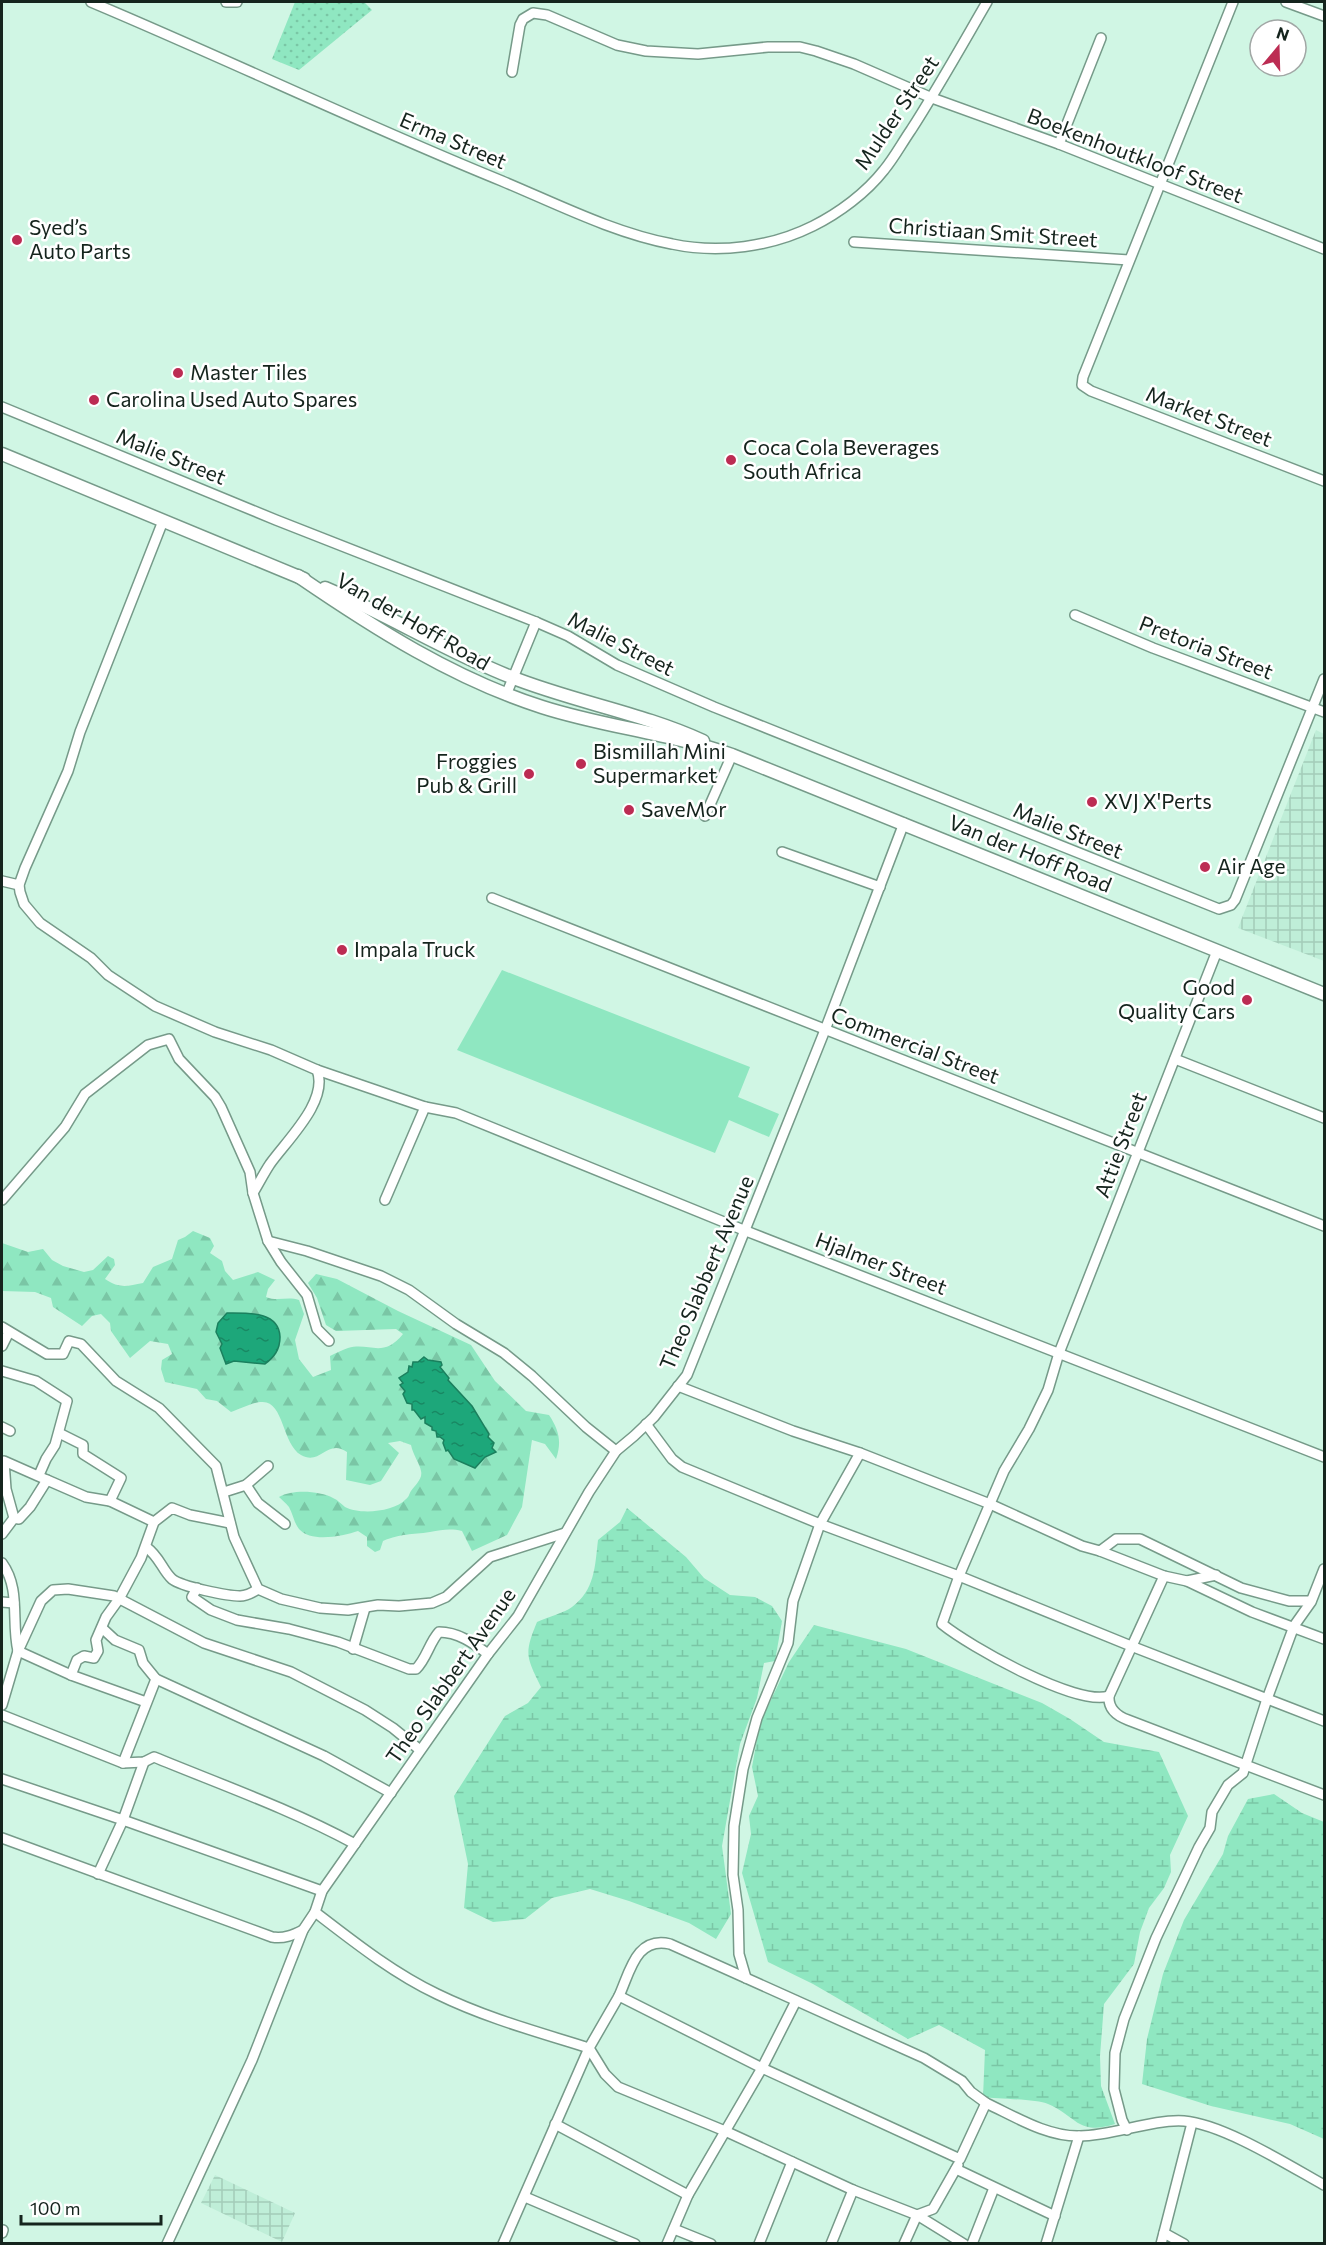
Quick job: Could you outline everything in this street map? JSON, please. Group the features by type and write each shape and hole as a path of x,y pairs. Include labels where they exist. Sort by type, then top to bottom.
{"main road":[{"name":"Van der Hoff Road","path":"2,454 298,576 513,678 649,720 702,740 732,755 1324,994"},
{"name":"Van der Hoff Road","path":"298,576 340,605 432,660 506,695 584,719 720,750"}],"street":[{"name":"Erma Street","path":"91,2 193,45 427,151 624,231 672,244 721,248 770,242 815,225"},
{"path":"226,2 237,2"},
{"name":"Mulder Street","path":"815,225 864,192 885,170 932,98 987,2"},
{"path":"1129,260 1233,2"},
{"path":"1286,2 1324,16"},
{"name":"Boekenhoutkloof Street","path":"512,72 520,25 528,15 541,14 602,39 646,51 698,54 768,47 800,47 854,64 932,98 1059,144 1324,249"},
{"path":"1059,144 1101,38"},
{"name":"Christiaan Smit Street","path":"854,242 1129,260"},
{"name":"Market Street","path":"1129,260 1083,376 1082,385 1091,391 1324,481"},
{"name":"Malie Street","path":"2,407 276,520 536,622 568,636 617,665 714,707 1212,908 1226,908 1235,900 1313,708"},
{"path":"2,881 19,885 68,771 80,732 163,521"},
{"name":"Pretoria Street","path":"1075,615 1153,648 1324,712"},
{"path":"506,695 536,622"},
{"path":"1313,708 1324,679"},
{"path":"705,816 732,755"},
{"name":"Theo Slabbert Avenue","path":"167,2244 252,2060 303,1930 315,1912 321,1891 488,1654 518,1616 615,1451 646,1424 687,1375 746,1231 904,823"},
{"path":"782,852 880,887"},
{"name":"Hjalmer Street","path":"19,885 24,904 40,923 91,958 108,975 155,1006 215,1032 271,1050 316,1070 424,1107 456,1113 746,1231 1324,1457"},
{"name":"Commercial Street","path":"492,898 1324,1226"},
{"name":"Attie Street","path":"1109,1696 1102,1699 1047,1683 1004,1662 951,1632 942,1624 959,1576 1012,1455 1029,1429 1048,1390 1059,1353 1217,951"},
{"path":"2,1200 65,1127 85,1094 148,1045 170,1039 179,1059 215,1097 221,1107 250,1172 268,1241 307,1295 317,1329 329,1341"},
{"path":"1175,1059 1324,1118"},
{"path":"254,1193 269,1166 309,1113 318,1091 319,1077 316,1070"},
{"path":"384,1200 424,1107"},
{"path":"268,1241 307,1251 381,1276 409,1290 456,1324 504,1353 615,1451"},
{"path":"2,1346 5,1330 47,1354 63,1354 69,1341 81,1344 116,1381 159,1408 216,1466 234,1537 258,1589 310,1607 348,1610 378,1605 434,1603 446,1597 490,1557 565,1533"},
{"path":"2,1371 36,1381 67,1401 55,1445 46,1459 43,1478 30,1507 19,1519 14,1518"},
{"path":"678,1386 990,1504 1082,1546 1164,1576 1187,1581 1252,1612 1324,1639"},
{"path":"646,1424 672,1459 682,1467 820,1524 959,1576 1324,1721"},
{"path":"59,1433 83,1445 83,1454 120,1477 110,1501"},
{"path":"746,1978 740,1954 738,1910 733,1875 734,1826 742,1769 757,1718 788,1643 793,1601 820,1524 860,1453"},
{"path":"3,1460 86,1497 110,1501 154,1522"},
{"path":"3,1460 6,1489 14,1518"},
{"path":"224,1492 246,1485 268,1466"},
{"path":"246,1485 258,1503 285,1524"},
{"path":"71,1675 77,1660 84,1656 94,1658 98,1651 96,1640 106,1617 119,1599 146,1547 154,1522 172,1508 190,1515 230,1523"},
{"path":"2,1534 14,1518"},
{"path":"1100,1551 1116,1539 1140,1539 1241,1588 1289,1601 1311,1601"},
{"path":"146,1547 156,1556 173,1580 197,1588 238,1596 247,1595 258,1589"},
{"path":"2,1563 15,1591 18,1651"},
{"path":"1127,2130 1114,2089 1115,2053 1124,2019 1156,1938 1210,1828 1212,1812 1228,1785 1243,1773 1294,1626 1311,1601 1324,1569"},
{"path":"1187,1581 1216,1575"},
{"path":"1164,1576 1109,1696 1109,1704 1120,1717 1324,1795"},
{"path":"197,1588 192,1597 220,1614 237,1620 289,1629 338,1642 389,1663 416,1669 423,1662 434,1637 439,1632 449,1632 472,1642 488,1654"},
{"path":"2,1705 18,1651 41,1601 53,1590 68,1589 114,1596 204,1643 291,1672 384,1722 420,1750"},
{"path":"2,1602 14,1603"},
{"path":"353,1649 365,1608"},
{"path":"102,1628 115,1640 139,1650 143,1663 156,1679 324,1756 391,1793"},
{"path":"18,1651 71,1675 146,1702"},
{"path":"123,1763 156,1679"},
{"path":"2,1715 123,1763 144,1762 154,1757 318,1824 355,1844"},
{"path":"98,1874 123,1820 144,1762"},
{"path":"2,1779 321,1891"},
{"path":"2,1838 272,1936 288,1937 303,1930"},
{"path":"315,1912 391,1967 436,1994 500,2020 589,2048 605,2074 618,2087 725,2131 853,2190 917,2215 964,2244"},
{"path":"503,2244 589,2048 620,1996 638,1953 644,1947 662,1942 679,1947 924,2058 962,2081 971,2092 986,2103 1042,2129 1079,2136 1175,2122 1192,2123 1237,2138 1324,2185"},
{"path":"620,1996 958,2164 994,2188 1055,2216"},
{"path":"667,2244 688,2195 762,2068 796,2001"},
{"path":"904,2244 917,2215 933,2208 958,2164 986,2103"},
{"path":"1161,2244 1192,2123"},
{"path":"555,2124 688,2195"},
{"path":"1046,2244 1079,2136"},
{"path":"759,2244 792,2162"},
{"path":"972,2244 994,2188"},
{"path":"831,2244 853,2190"},
{"path":"525,2197 635,2244"},
{"path":"674,2229 711,2244"},
{"path":"1164,2233 1184,2244"}],"shaded area":[{"path":"1316,730 1324,734 1324,961 1238,928"},
{"path":"215,2175 295,2213 282,2242 201,2203"}],"green space":[{"path":"295,2 364,2 372,10 299,70 272,59"},
{"path":"502,970 750,1067 738,1097 779,1114 769,1137 729,1120 715,1153 457,1050"},
{"path":"193,1231 210,1238 214,1246 210,1253 222,1261 225,1271 233,1280 258,1272 275,1280 268,1289 266,1297 299,1300 304,1314 295,1340 299,1359 313,1377 331,1370 330,1356 348,1348 383,1348 396,1342 403,1334 396,1329 336,1331 326,1325 317,1298 308,1283 316,1274 337,1279 471,1345 495,1381 526,1411 549,1415 558,1436 559,1447 556,1459 545,1444 532,1440 522,1507 507,1535 472,1551 462,1531 442,1530 401,1535 383,1541 380,1550 375,1552 367,1546 367,1537 358,1531 327,1537 304,1533 297,1527 289,1507 279,1497 299,1492 314,1492 359,1511 377,1511 394,1507 407,1498 421,1477 411,1445 400,1441 388,1443 399,1453 381,1481 370,1485 346,1480 347,1452 334,1448 314,1457 301,1455 290,1442 275,1408 269,1404 255,1403 231,1412 217,1401 206,1399 197,1389 165,1382 161,1369 162,1360 172,1354 168,1344 150,1341 130,1358 111,1331 110,1323 101,1314 92,1316 82,1326 53,1307 51,1298 35,1292 2,1291 2,1243 28,1252 43,1249 52,1260 84,1272 93,1270 108,1256 114,1259 115,1265 105,1279 115,1284 128,1286 143,1283 153,1267 172,1259 178,1240"},
{"path":"627,1508 686,1557 704,1578 730,1595 755,1597 772,1606 782,1621 775,1661 764,1663 757,1698 740,1744 722,1846 731,1914 716,1939 689,1923 590,1889 552,1898 525,1919 493,1922 464,1908 468,1864 454,1796 505,1716 528,1703 541,1687 528,1655 537,1622 569,1609 580,1600 590,1585 598,1540 620,1522"},
{"path":"814,1625 906,1649 1042,1703 1104,1742 1159,1752 1188,1816 1170,1855 1171,1872 1164,1888 1149,1908 1140,1932 1134,1964 1104,2004 1100,2056 1101,2086 1115,2124 1093,2128 1078,2123 1043,2102 983,2097 985,2050 939,2025 908,2039 813,1984 768,1962 742,1873 751,1834 749,1816 758,1796 752,1767 760,1723 789,1662"},
{"path":"1274,1794 1302,1813 1324,1822 1324,2139 1290,2124 1211,2106 1142,2084 1147,2039 1163,1974 1184,1920 1223,1854 1228,1836 1248,1799"}],"water":[{"path":"227,1313 261,1315 274,1322 280,1337 274,1356 265,1364 234,1361 226,1364 220,1348 222,1344 216,1332 218,1323"},
{"path":"424,1357 441,1362 440,1367 449,1378 448,1380 472,1406 489,1434 488,1437 494,1443 492,1448 496,1452 485,1457 475,1468 454,1459 448,1450 446,1451 444,1440 437,1437 436,1431 425,1423 425,1417 421,1419 412,1410 412,1404 407,1403 403,1394 405,1391 400,1385 403,1383 399,1378 408,1372 413,1362 418,1362"}],"place":[{"name":"Syed’s Auto Parts","path":"17,240"},
{"name":"Master Tiles","path":"178,373"},
{"name":"Carolina Used Auto Spares","path":"94,400"},
{"name":"Coca Cola Beverages South Africa","path":"731,460"},
{"name":"Bismillah Mini Supermarket","path":"581,764"},
{"name":"Froggies Pub & Grill","path":"529,774"},
{"name":"XVJ X'Perts","path":"1092,802"},
{"name":"SaveMor","path":"629,810"},
{"name":"Air Age","path":"1205,867"},
{"name":"Impala Truck","path":"342,950"},
{"name":"Good Quality Cars","path":"1247,1000"}]}
